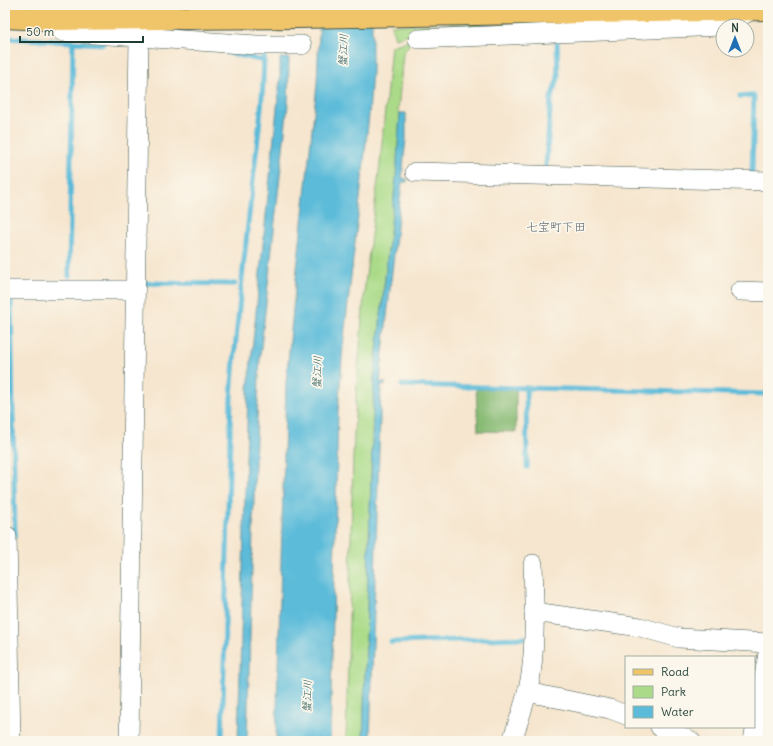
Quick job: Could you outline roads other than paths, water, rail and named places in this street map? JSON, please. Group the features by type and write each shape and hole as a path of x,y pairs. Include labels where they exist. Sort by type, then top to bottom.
{"main road":[{"path":"5,17 45,19 297,17 418,15 463,10 760,9"}],"street":[{"path":"418,39 721,26 760,9"},
{"path":"45,19 63,32 139,37 245,37 302,45"},
{"path":"129,741 139,37"},
{"path":"415,172 768,181"},
{"path":"5,290 135,290"},
{"path":"740,291 768,292"},
{"path":"5,536 7,536 11,741"},
{"path":"512,741 531,674 534,612 533,564"},
{"path":"534,612 640,627 679,638 768,643"},
{"path":"753,741 768,653"},
{"path":"527,692 610,709 625,715"},
{"path":"662,728 691,741"}],"water":[{"name":"蟹江川","path":"319,5 372,5 372,71 369,115 343,346 338,413 330,741 276,741 286,383 317,84"},
{"path":"280,58 289,58 288,104 260,357 255,462 247,741 238,741 248,390 280,79"},
{"path":"400,113 406,113 406,138 402,178 407,179 407,182 402,182 380,382 385,383 385,385 381,386 370,741 363,741 374,379 396,178"}],"waterway":[{"path":"9,38 103,44"},
{"path":"546,165 551,98 558,78 557,40"},
{"path":"69,276 73,42"},
{"path":"222,741 231,398 240,294 262,103 264,51"},
{"path":"226,52 264,61"},
{"path":"740,96 754,96 752,173"},
{"path":"144,283 235,284"},
{"path":"11,299 15,536"},
{"path":"402,385 768,394"},
{"path":"526,388 527,467"},
{"path":"391,642 525,638"}],"tunnel":[{"path":"246,30 251,5"}],"district":[{"name":"七宝町下田","path":"556,227"}]}
